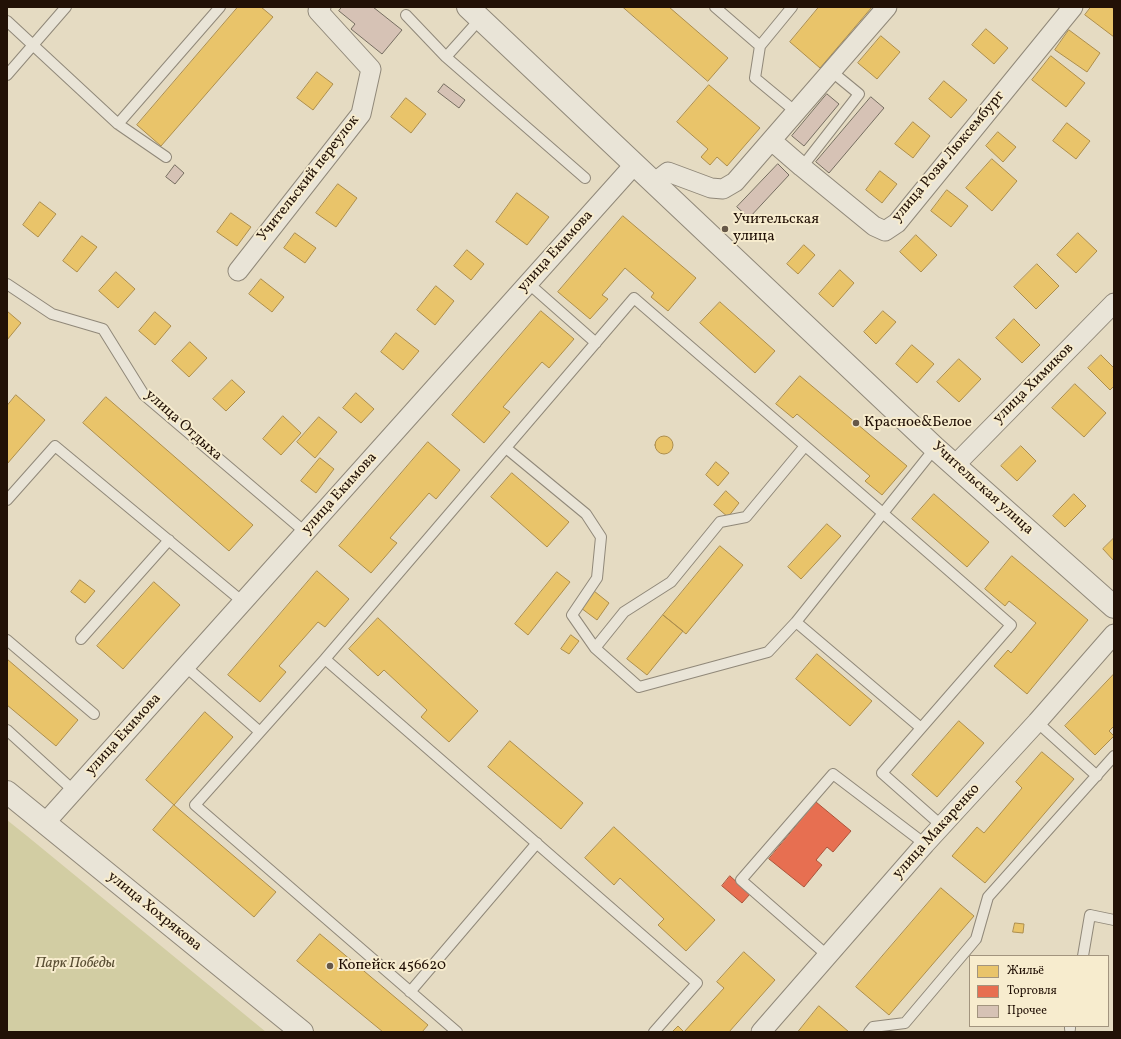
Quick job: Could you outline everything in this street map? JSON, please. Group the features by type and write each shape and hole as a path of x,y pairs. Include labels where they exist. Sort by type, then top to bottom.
{"street":[{"name":"Учительский переулок","path":"238,271 361,114 371,68 318,11 321,7"},
{"path":"654,183 668,172 711,188 723,189 735,182 887,7"},
{"name":"улица Розы Люксембург","path":"772,141 874,226 885,231 896,223 1073,7"},
{"name":"Учительская улица","path":"474,13 935,448 1114,607"},
{"name":"улица Екимова","path":"45,823 634,165"},
{"name":"улица Химиков","path":"955,465 1114,303"},
{"name":"улица Макаренко","path":"761,1032 925,844 1037,722 1114,634"},
{"name":"улица Хохрякова","path":"7,792 302,1032"}],"lane":[{"path":"7,75 66,7"},
{"path":"118,124 220,7"},
{"path":"715,7 760,46"},
{"path":"792,7 760,46 755,78 796,112"},
{"path":"446,57 474,13"},
{"path":"406,15 446,57 585,178"},
{"path":"7,22 118,124 166,157"},
{"path":"802,167 859,94 831,71"},
{"path":"528,283 596,343"},
{"name":"улица Отдыха","path":"7,284 52,314 103,329 144,395 305,532"},
{"path":"454,1031 195,805 325,659 634,298 884,513 1011,625 882,773 942,826"},
{"path":"7,500 55,446 243,602"},
{"path":"595,648 624,612 671,582 720,522 746,517 805,446"},
{"path":"506,448 586,514 601,537 597,578 572,615 595,648 639,687 768,652 796,622 935,448"},
{"path":"81,639 169,540"},
{"path":"796,622 921,728"},
{"path":"7,640 94,714"},
{"path":"325,659 697,982 654,1032"},
{"path":"185,666 260,732"},
{"path":"1037,722 1097,776"},
{"path":"7,730 74,791"},
{"path":"869,1032 873,1027 904,1023 976,939 988,897 1114,756"},
{"path":"828,956 741,880 833,774 925,844"},
{"path":"410,992 537,843"},
{"path":"1083,955 1090,915 1114,920"}],"green space":[{"name":"Парк Победы","path":"7,820 27,836 266,1032 7,1032"}],"building: Жильё":[{"path":"238,7 261,7 273,17 161,146 137,125"},
{"path":"623,7 669,7 728,58 708,81"},
{"path":"819,7 872,7 820,68 790,42"},
{"path":"1091,7 1111,7 1114,9 1114,37 1085,15"},
{"path":"986,29 1008,48 994,64 972,45"},
{"path":"1069,30 1100,53 1087,72 1055,50"},
{"path":"881,36 900,52 877,79 858,63"},
{"path":"1051,56 1085,83 1066,107 1032,80"},
{"path":"317,72 333,84 313,110 297,98"},
{"path":"944,81 967,100 951,118 929,99"},
{"path":"709,85 760,128 727,166 717,157 710,165 701,157 708,149 677,122"},
{"path":"406,98 426,114 411,133 391,117"},
{"path":"913,122 930,136 913,158 895,144"},
{"path":"1067,123 1090,141 1076,159 1053,141"},
{"path":"998,132 1016,147 1003,162 986,146"},
{"path":"992,159 1017,181 992,211 966,188"},
{"path":"880,171 897,184 882,203 866,190"},
{"path":"338,184 357,198 336,227 316,213"},
{"path":"947,190 968,206 951,227 931,211"},
{"path":"517,193 549,217 527,245 496,222"},
{"path":"40,202 56,214 38,237 23,225"},
{"path":"231,213 251,227 237,246 217,232"},
{"path":"623,216 696,278 668,311 651,297 654,293 625,268 602,295 608,299 590,319 558,292"},
{"path":"295,233 316,248 305,263 284,248"},
{"path":"1078,233 1097,251 1076,273 1057,255"},
{"path":"916,235 937,255 921,272 900,252"},
{"path":"82,236 97,247 77,272 63,261"},
{"path":"804,245 815,255 798,274 787,264"},
{"path":"467,250 484,264 471,280 454,266"},
{"path":"1037,264 1059,286 1036,309 1014,287"},
{"path":"840,270 854,283 833,307 819,294"},
{"path":"116,272 135,289 118,308 99,291"},
{"path":"261,279 284,297 272,312 249,294"},
{"path":"436,286 454,301 435,325 417,310"},
{"path":"720,302 775,351 755,373 700,323"},
{"path":"7,311 21,323 7,340"},
{"path":"541,311 574,339 549,368 542,362 503,407 510,412 484,443 452,415"},
{"path":"883,311 896,322 876,344 864,332"},
{"path":"155,312 171,326 155,345 139,331"},
{"path":"1014,319 1040,345 1022,363 996,338"},
{"path":"396,333 419,351 403,370 381,352"},
{"path":"190,342 207,358 189,377 172,361"},
{"path":"912,345 934,364 917,383 896,364"},
{"path":"1101,355 1114,368 1114,386 1110,390 1088,368"},
{"path":"959,359 981,379 959,402 937,382"},
{"path":"800,376 907,466 882,495 865,481 870,476 797,414 793,418 776,404"},
{"path":"232,380 245,392 226,411 213,399"},
{"path":"1075,384 1106,413 1084,437 1052,408"},
{"path":"356,393 374,409 361,423 343,408"},
{"path":"16,395 45,420 7,464 7,406"},
{"path":"106,397 253,525 229,551 83,423"},
{"path":"283,416 301,433 281,455 263,439"},
{"path":"319,417 337,432 315,458 297,442"},
{"path":"664,436 670,439 673,445 670,451 664,454 658,451 655,445 658,439"},
{"path":"428,442 460,470 436,499 429,493 390,538 397,543 371,573 339,546"},
{"path":"1021,446 1036,461 1017,481 1001,466"},
{"path":"320,458 334,469 316,493 301,481"},
{"path":"716,462 729,473 718,486 706,475"},
{"path":"512,473 569,522 547,547 491,497"},
{"path":"726,491 739,503 728,517 714,505"},
{"path":"934,494 989,542 967,567 912,519"},
{"path":"1074,494 1086,506 1065,527 1053,516"},
{"path":"827,524 841,536 801,579 788,567"},
{"path":"1114,538 1114,561 1103,549"},
{"path":"720,546 743,565 686,634 663,615"},
{"path":"1012,556 1088,620 1027,694 994,666 1008,650 1011,653 1036,623 1009,601 1005,606 985,589"},
{"path":"317,571 349,599 325,627 318,622 279,666 286,672 260,702 228,675"},
{"path":"557,572 570,582 528,635 515,624"},
{"path":"80,580 95,591 85,603 71,592"},
{"path":"154,582 180,605 123,669 97,646"},
{"path":"594,591 609,603 597,620 581,608"},
{"path":"663,615 683,631 647,675 627,659"},
{"path":"378,618 478,711 449,742 421,717 427,710 384,670 378,676 349,649"},
{"path":"571,635 579,641 569,654 561,649"},
{"path":"817,654 872,701 850,726 796,679"},
{"path":"7,659 78,720 56,746 7,705"},
{"path":"1114,674 1114,726 1109,731 1114,736 1095,755 1065,726"},
{"path":"205,712 233,737 174,805 146,780"},
{"path":"959,721 984,743 937,797 912,775"},
{"path":"510,741 583,803 561,829 488,767"},
{"path":"1042,752 1074,779 985,883 952,856 977,827 984,833 1022,788 1016,782"},
{"path":"174,805 276,892 254,917 153,830"},
{"path":"614,827 715,920 686,951 658,925 664,919 620,878 614,885 585,858"},
{"path":"941,888 974,916 889,1015 856,987"},
{"path":"1015,923 1024,924 1023,933 1013,932"},
{"path":"320,934 428,1025 422,1032 383,1032 297,961"},
{"path":"744,952 775,980 729,1032 684,1032 724,988 717,982"},
{"path":"819,1006 849,1032 798,1032"},
{"path":"678,1026 684,1032 672,1032"}],"building: Торговля":[{"path":"816,802 851,831 833,852 827,847 816,860 822,865 804,887 769,859"},
{"path":"730,876 750,894 742,903 722,886"}],"building: Прочее":[{"path":"342,7 373,7 402,30 382,54 351,29 355,24 339,11"},
{"path":"444,84 465,100 459,108 438,92"},
{"path":"827,94 839,104 804,146 792,136"},
{"path":"871,97 884,108 829,173 816,162"},
{"path":"778,164 789,175 749,218 737,207"},
{"path":"175,165 184,173 175,184 166,177"}],"place":[{"name":"Учительская улица","path":"725,229"},
{"name":"Красное&Белое","path":"856,423"},
{"name":"Копейск 456620","path":"330,966"}]}
